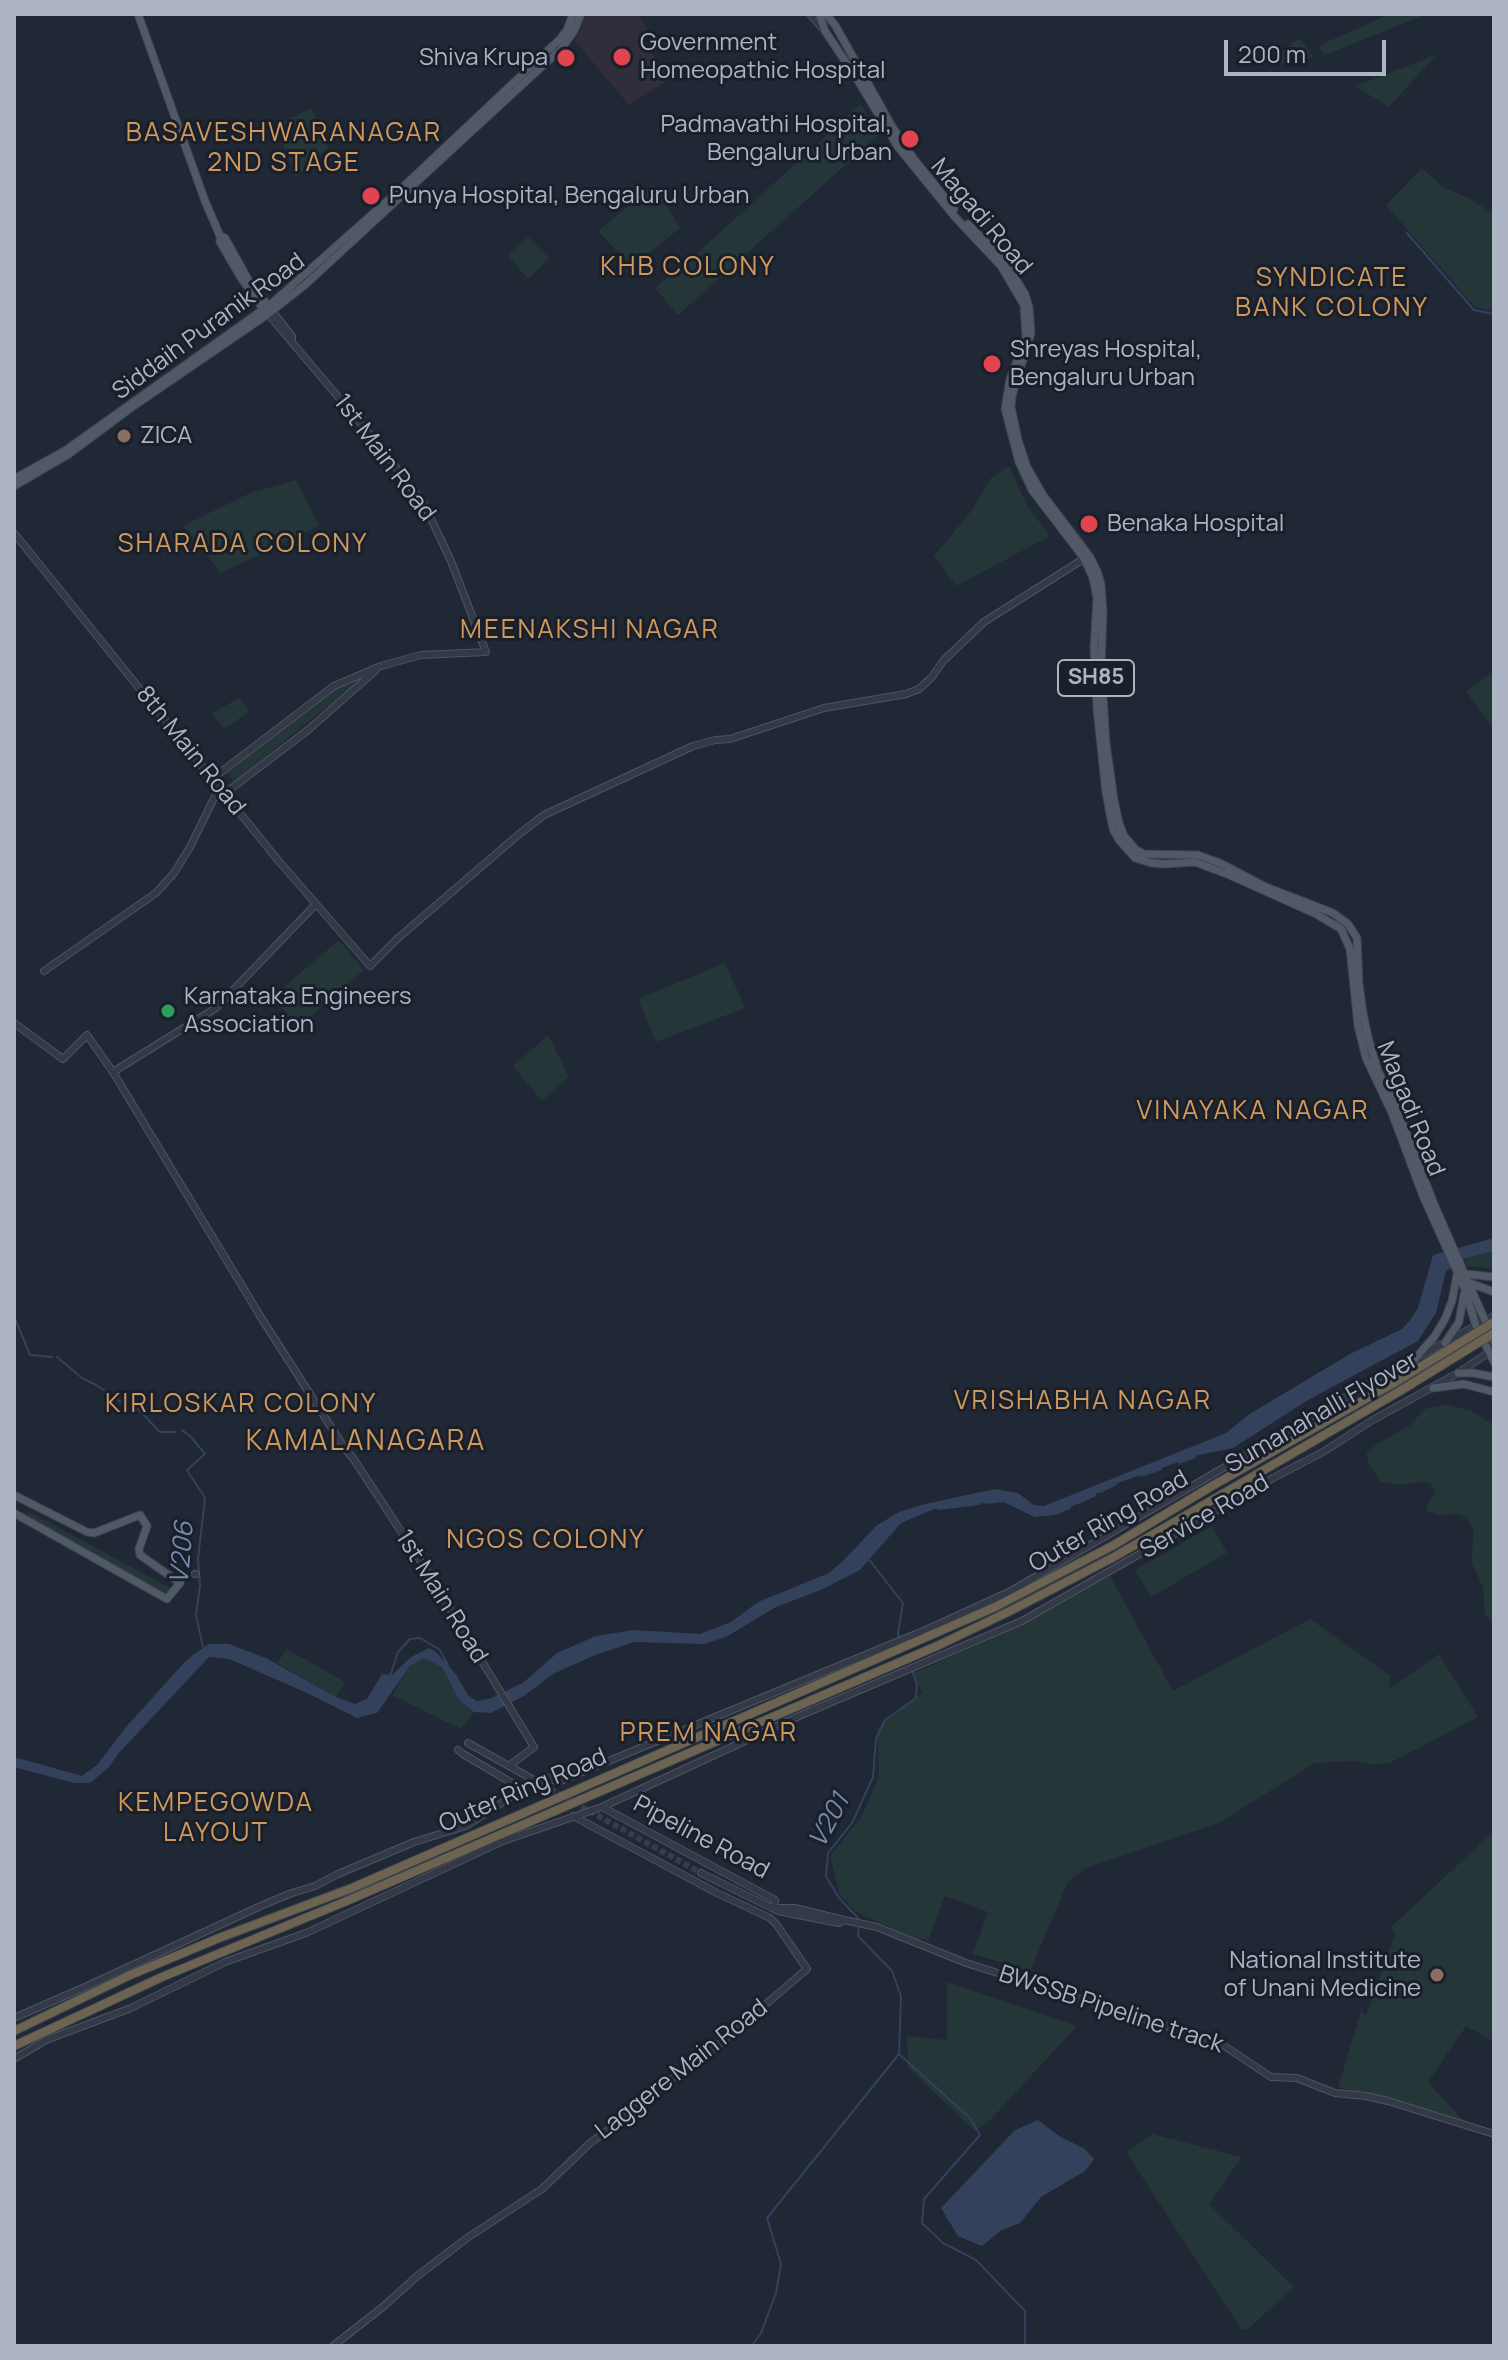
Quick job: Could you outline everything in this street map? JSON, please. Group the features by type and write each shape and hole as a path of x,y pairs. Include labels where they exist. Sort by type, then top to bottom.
{"highway":[{"name":"Sumanahalli Flyover","path":"1169,1525 1397,1387 1492,1319"},
{"name":"Sumanahalli Flyover","path":"1212,1486 1494,1333"},
{"path":"1212,1486 1217,1473"},
{"name":"Outer Ring Road","path":"14,2031 128,1976 352,1888 808,1690 902,1644 995,1607 1114,1545 1174,1504 1212,1486"},
{"path":"1190,1513 1195,1523"},
{"name":"Outer Ring Road","path":"14,2046 162,1977 349,1900 910,1657 1051,1591 1169,1525"},
{"path":"995,1607 996,1597"},
{"path":"910,1657 914,1668"},
{"path":"805,1680 808,1690"},
{"path":"795,1707 799,1716"}],"main road":[{"path":"138,14 220,242 241,278 268,310"},
{"name":"Siddaih Puranik Road","path":"14,479 66,450 268,310 560,39 573,14"},
{"name":"Siddaih Puranik Road","path":"14,486 69,454 268,310 344,250 561,49 581,14"},
{"name":"SH85","path":"819,14 825,31"},
{"name":"SH85","path":"826,14 835,25"},
{"name":"Magadi Road","path":"835,25 885,115 914,159 959,215 1006,263 1025,294 1031,333 1011,407 1027,467 1086,557 1093,578 1097,598 1094,648 1097,709 1109,813 1119,840 1135,858 1151,863 1195,862 1316,914 1341,929 1350,949 1358,1026 1366,1058 1392,1113 1423,1196 1467,1285 1492,1319 1494,1341"},
{"name":"Magadi Road","path":"825,31 898,147 935,194 1001,266 1020,296 1026,319 1026,337 1005,400 1009,427 1019,462 1032,490 1086,557"},
{"path":"1414,1360 1445,1319 1460,1270 1494,1277"},
{"path":"1449,1340 1461,1316 1467,1285 1494,1292"},
{"name":"Magadi Road","path":"1467,1285 1476,1326 1494,1362"},
{"path":"1458,1373 1494,1377"},
{"path":"1433,1388 1464,1384 1494,1392"},
{"path":"14,1495 87,1532 94,1533 140,1515 147,1526 140,1555 180,1583 167,1599 14,1513"}],"street":[{"name":"Magadi Road","path":"810,14 825,31"},
{"name":"Magadi Road","path":"833,14 835,25"},
{"name":"1st Main Road","path":"212,779 334,686 381,666 421,655 486,652 448,553 424,504 394,463 292,342 292,336 268,310"},
{"name":"8th Main Road","path":"14,533 315,905 370,966 397,939 544,815 693,746 730,739 824,708 919,689 984,622 1086,557"},
{"path":"44,971 156,893 174,873 222,791 308,730 381,666"},
{"path":"113,1072 216,1008 315,905"},
{"name":"1st Main Road","path":"14,1023 63,1059 87,1035 113,1072 262,1319 425,1568 534,1747 509,1766"},
{"path":"536,1781 546,1777 558,1782 805,1680 902,1644 1174,1504 1217,1473 1335,1403 1492,1319"},
{"path":"1449,1340 1468,1366"},
{"name":"Service Road","path":"14,2059 46,2040 131,2008 225,1962 306,1933 503,1841 602,1807 799,1716 1022,1621 1323,1452 1491,1351"},
{"path":"468,1743 550,1789"},
{"path":"14,2018 263,1905 315,1886 417,1840 466,1826 516,1791 517,1786 458,1750"},
{"name":"Pipeline Road","path":"602,1807 775,1900 774,1908 795,1908 863,1923"},
{"name":"Laggere Main Road","path":"333,2346 467,2238 542,2189 589,2144 670,2079 712,2050 807,1969 770,1918 573,1816"},
{"path":"701,1873 774,1908 770,1918"},
{"name":"BWSSB Pipeline track","path":"863,1923 966,1963 1220,2043 1271,2077 1297,2078 1335,2093 1388,2101 1494,2134"}],"shaded area":[{"name":"Government Homeopathic Hospital","path":"587,14 638,14 651,35 644,40 669,80 629,105 575,41"},
{"path":"1390,14 1427,14 1325,55 1318,46"},
{"path":"1299,38 1314,57 1280,64 1274,57"},
{"path":"1436,55 1389,107 1355,86"},
{"path":"861,104 879,135 678,315 655,288"},
{"path":"311,108 329,147 296,177 276,126"},
{"path":"1422,168 1443,187 1494,214 1494,312 1475,307 1386,205"},
{"path":"654,185 680,228 632,267 598,231"},
{"path":"528,237 549,258 528,279 508,255"},
{"path":"1009,466 1028,507 1050,536 956,586 934,556 972,510 990,479"},
{"path":"296,480 319,526 221,573 183,526 250,493"},
{"path":"1494,670 1494,729 1466,692"},
{"path":"359,681 234,782 227,773 336,688"},
{"path":"238,698 250,711 224,729 212,714"},
{"path":"339,940 364,970 298,1027 272,997"},
{"path":"725,963 745,1008 656,1042 638,999"},
{"path":"548,1035 569,1077 542,1101 513,1066"},
{"path":"1494,1251 1494,1269 1466,1266 1466,1258"},
{"path":"1446,1404 1472,1411 1494,1425 1494,1625 1485,1614 1483,1587 1471,1562 1474,1532 1470,1523 1461,1514 1440,1515 1427,1511 1426,1505 1436,1491 1430,1483 1402,1485 1381,1482 1366,1454 1409,1426 1425,1409"},
{"path":"26,1510 172,1589 169,1594 77,1547 28,1517"},
{"path":"1212,1526 1227,1553 1151,1597 1135,1570"},
{"path":"1110,1576 1173,1691 1310,1619 1391,1676 1389,1689 1439,1654 1478,1717 1390,1763 1315,1763 1219,1823 1086,1868 1068,1882 1030,1971 973,1954 988,1912 945,1896 928,1941 856,1912 840,1895 830,1856 861,1817 879,1777 877,1728 922,1693 914,1673 1022,1625"},
{"path":"287,1649 345,1682 336,1697 277,1663"},
{"path":"424,1658 442,1666 459,1700 474,1712 461,1729 392,1695 410,1666"},
{"name":"National Institute of Unani Medicine","path":"1494,1831 1494,2042 1466,2026 1428,2082 1468,2125 1338,2087 1361,2011 1366,2016 1395,1933 1391,1927"},
{"path":"947,1982 1077,2026 992,2118 975,2131 908,2068 907,2036 947,2040"},
{"path":"1152,2134 1242,2157 1209,2204 1294,2287 1247,2330 1241,2329 1126,2152"}],"water":[{"path":"1494,1238 1494,1251 1466,1258 1446,1271 1436,1313 1418,1341 1308,1400 1233,1448 1199,1455 1109,1486 1055,1514 1035,1516 1004,1501 934,1509 901,1523 860,1570 821,1590 776,1607 726,1637 704,1644 635,1642 595,1655 553,1674 524,1696 491,1713 474,1712 459,1700 442,1667 424,1658 410,1666 377,1713 357,1718 229,1659 209,1657 109,1767 90,1783 74,1783 14,1767 14,1757 82,1776 97,1765 126,1727 183,1664 209,1644 229,1644 266,1658 336,1697 355,1704 367,1699 382,1674 392,1675 411,1657 429,1648 455,1673 468,1695 477,1701 492,1698 524,1682 557,1653 596,1636 634,1630 700,1634 731,1622 758,1602 829,1573 876,1526 899,1512 995,1489 1018,1493 1034,1505 1044,1506 1226,1433 1248,1415 1350,1354 1402,1329 1418,1308 1433,1255"},
{"path":"1038,2120 1059,2136 1085,2149 1094,2159 1085,2171 1041,2197 1020,2223 1000,2231 982,2246 958,2236 941,2208 1015,2130"}],"waterway":[{"path":"1407,233 1474,310 1494,314"},
{"name":"V206","path":"14,1316 30,1355 52,1357"},
{"name":"V206","path":"57,1357 82,1378 119,1401 137,1408 160,1432 175,1432"},
{"name":"V206","path":"182,1430 205,1454 187,1470 205,1498 196,1615 203,1647"},
{"path":"1179,1463 1195,1457"},
{"path":"1141,1476 1161,1469"},
{"path":"1100,1492 1116,1484"},
{"path":"1079,1503 1095,1495"},
{"path":"986,1503 1004,1501 1035,1516 1055,1514 1070,1508"},
{"path":"938,1509 979,1504"},
{"name":"V201","path":"867,1557 903,1603 899,1637"},
{"path":"390,1676 398,1652 410,1639 420,1638 440,1650 448,1665"},
{"name":"V201","path":"859,1919 839,1898 826,1876 828,1853 852,1823 873,1777 876,1739 885,1720 916,1698 917,1684 909,1662"},
{"name":"V201","path":"752,2346 761,2333 776,2293 781,2264 767,2218 899,2054 901,1996 892,1971 858,1936 859,1925"},
{"path":"900,2055 970,2118 980,2135 924,2199 922,2223 943,2243 976,2260 1025,2311 1025,2346"}],"tunnel":[{"path":"550,1789 701,1873"}],"place":[{"name":"Government Homeopathic Hospital","path":"622,57"},
{"name":"Shiva Krupa","path":"566,58"},
{"name":"Padmavathi Hospital, Bengaluru Urban","path":"910,139"},
{"name":"Punya Hospital, Bengaluru Urban","path":"371,196"},
{"name":"Shreyas Hospital, Bengaluru Urban","path":"992,364"},
{"name":"ZICA","path":"124,436"},
{"name":"Benaka Hospital","path":"1089,524"},
{"name":"Karnataka Engineers Association","path":"168,1011"},
{"name":"National Institute of Unani Medicine","path":"1437,1975"}],"district":[{"name":"BASAVESHWARANAGAR 2ND STAGE","path":"284,149"},
{"name":"KHB COLONY","path":"688,268"},
{"name":"SYNDICATE BANK COLONY","path":"1332,294"},
{"name":"SHARADA COLONY","path":"243,545"},
{"name":"MEENAKSHI NAGAR","path":"590,631"},
{"name":"VINAYAKA NAGAR","path":"1253,1112"},
{"name":"VRISHABHA NAGAR","path":"1083,1402"},
{"name":"KIRLOSKAR COLONY","path":"241,1405"},
{"name":"KAMALANAGARA","path":"366,1442"},
{"name":"NGOS COLONY","path":"546,1541"},
{"name":"PREM NAGAR","path":"709,1734"},
{"name":"KEMPEGOWDA LAYOUT","path":"216,1819"}]}
